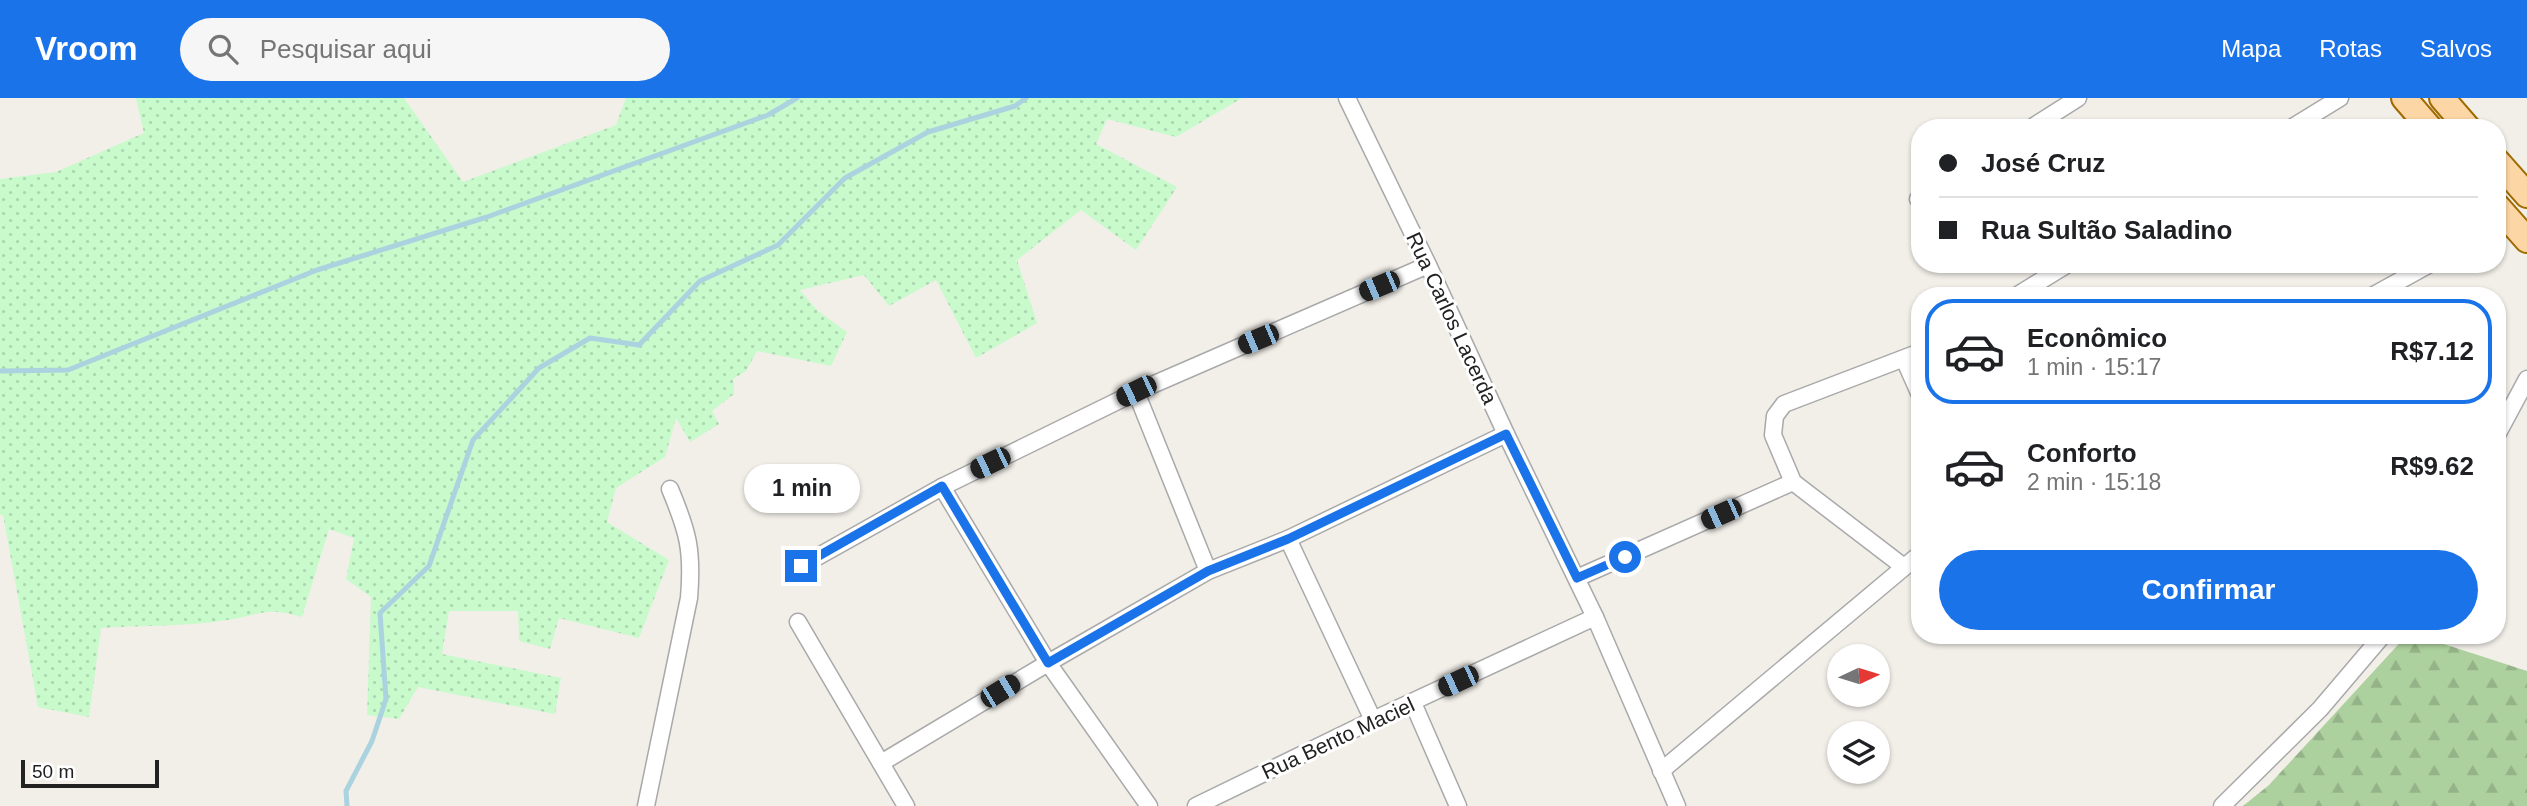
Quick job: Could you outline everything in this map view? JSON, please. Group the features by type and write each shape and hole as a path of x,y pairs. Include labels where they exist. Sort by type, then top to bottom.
{"main road":[{"path":"2404,98 2422,119"},
{"path":"2448,100 2462,119"},
{"path":"2506,171 2527,195"},
{"path":"2506,222 2527,240"}],"street":[{"name":"Rua Carlos Lacerda","path":"1347,98 1577,578 1677,806"},
{"path":"2045,119 2078,98"},
{"path":"2306,119 2340,98"},
{"path":"801,566 942,486 1136,391 1428,265"},
{"path":"2031,287 2053,273"},
{"path":"2388,287 2414,273"},
{"path":"1904,567 1793,482 1773,435 1775,416 1784,404 1911,356"},
{"path":"2506,418 2527,379"},
{"path":"1136,391 1208,571"},
{"path":"881,763 1208,571 1288,539 1506,434"},
{"path":"1577,578 1793,482"},
{"path":"942,486 1048,663 1149,806"},
{"path":"646,806 692,571 687,528 670,489"},
{"path":"1288,539 1373,720"},
{"path":"1661,771 1911,561"},
{"name":"Rua Bento Maciel","path":"1196,806 1595,617"},
{"path":"798,622 906,806"},
{"path":"2222,806 2320,709 2372,644"},
{"path":"1413,703 1458,806"}],"green space":[{"path":"136,98 404,98 463,182 616,125 626,98 1242,98 1176,137 1107,119 1096,144 1177,187 1136,250 1081,210 1017,260 1037,323 976,358 936,280 889,306 864,275 800,290 818,311 847,332 831,366 757,351 746,371 733,379 734,394 712,411 719,424 690,442 676,418 665,457 616,488 607,522 669,560 639,638 559,618 550,649 519,641 518,611 449,611 442,654 561,678 555,714 418,687 399,719 367,715 371,597 346,579 354,538 329,529 302,617 264,612 196,624 101,628 89,717 38,707 3,515 0,515 0,179 56,172 144,133"},
{"path":"2399,644 2444,644 2527,671 2527,806 2243,806 2269,785"}],"waterway":[{"path":"0,371 68,370 317,270 487,217 768,115 797,98"},
{"path":"347,806 346,791 372,741 386,699 380,613 429,566 473,440 539,368 590,338 639,345 700,281 778,245 845,178 928,132 1015,106 1026,98"}],"route":[{"path":"801,566 942,486 1048,663 1208,571 1288,539 1506,434 1577,578 1625,557"}]}
